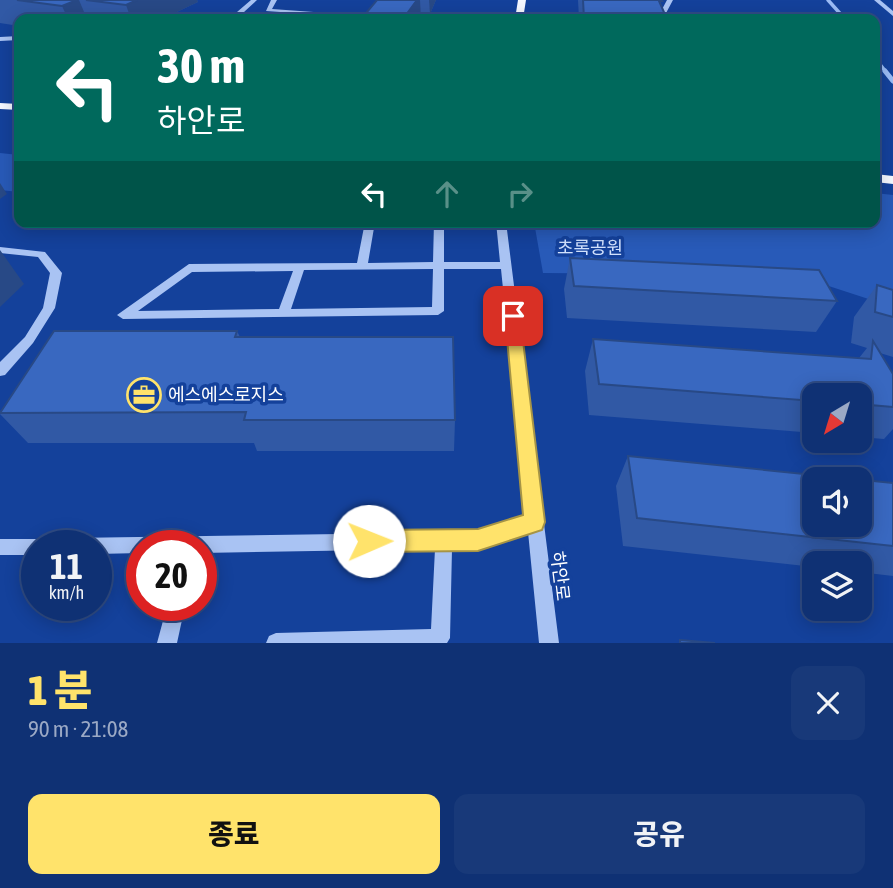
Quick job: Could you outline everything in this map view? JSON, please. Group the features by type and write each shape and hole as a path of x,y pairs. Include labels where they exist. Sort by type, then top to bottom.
{"street":[{"path":"245,14 240,12 254,0"},
{"path":"274,0 268,10 344,14"},
{"path":"877,0 893,14"},
{"path":"362,267 369,228"},
{"path":"439,228 439,266 438,311 123,315 189,268 362,267 439,266 507,265"},
{"name":"하안로","path":"502,228 549,643"},
{"path":"0,250 41,254 56,273 49,308 29,340 0,371"},
{"path":"283,313 300,267"},
{"path":"217,545 478,540 534,522"},
{"path":"276,643 440,638 444,540"},
{"path":"0,547 21,547"},
{"path":"166,643 172,621"}],"green space":[{"path":"0,153 14,154 14,191 0,190"},
{"name":"초록공원","path":"880,194 893,195 893,307 795,275 543,273 535,228 880,228"}],"building":[{"path":"17,0 77,0 62,6"},
{"path":"86,0 137,0 126,5"},
{"path":"377,0 417,0 407,14 365,14"},
{"path":"583,0 661,0 659,1 665,14 584,14"},
{"path":"570,258 819,270 837,301 574,286"},
{"path":"877,285 893,290 893,317 875,312"},
{"path":"54,331 237,331 235,337 453,337 455,420 244,420 246,412 0,413"},
{"path":"593,339 871,359 873,341 893,374 893,407 872,405 872,383 802,383 802,400 599,384"},
{"path":"628,456 802,474 802,536 637,518"},
{"path":"872,481 893,483 893,546 811,537 872,537"},
{"path":"680,640 715,643 680,643"}],"waterway":[{"path":"828,0 841,14"},
{"path":"880,64 886,72"},
{"path":"885,71 893,81"}],"place":[{"name":"에스에스로지스","path":"144,395"}],"route":[{"path":"369,541 478,540 534,522 513,316"}]}
